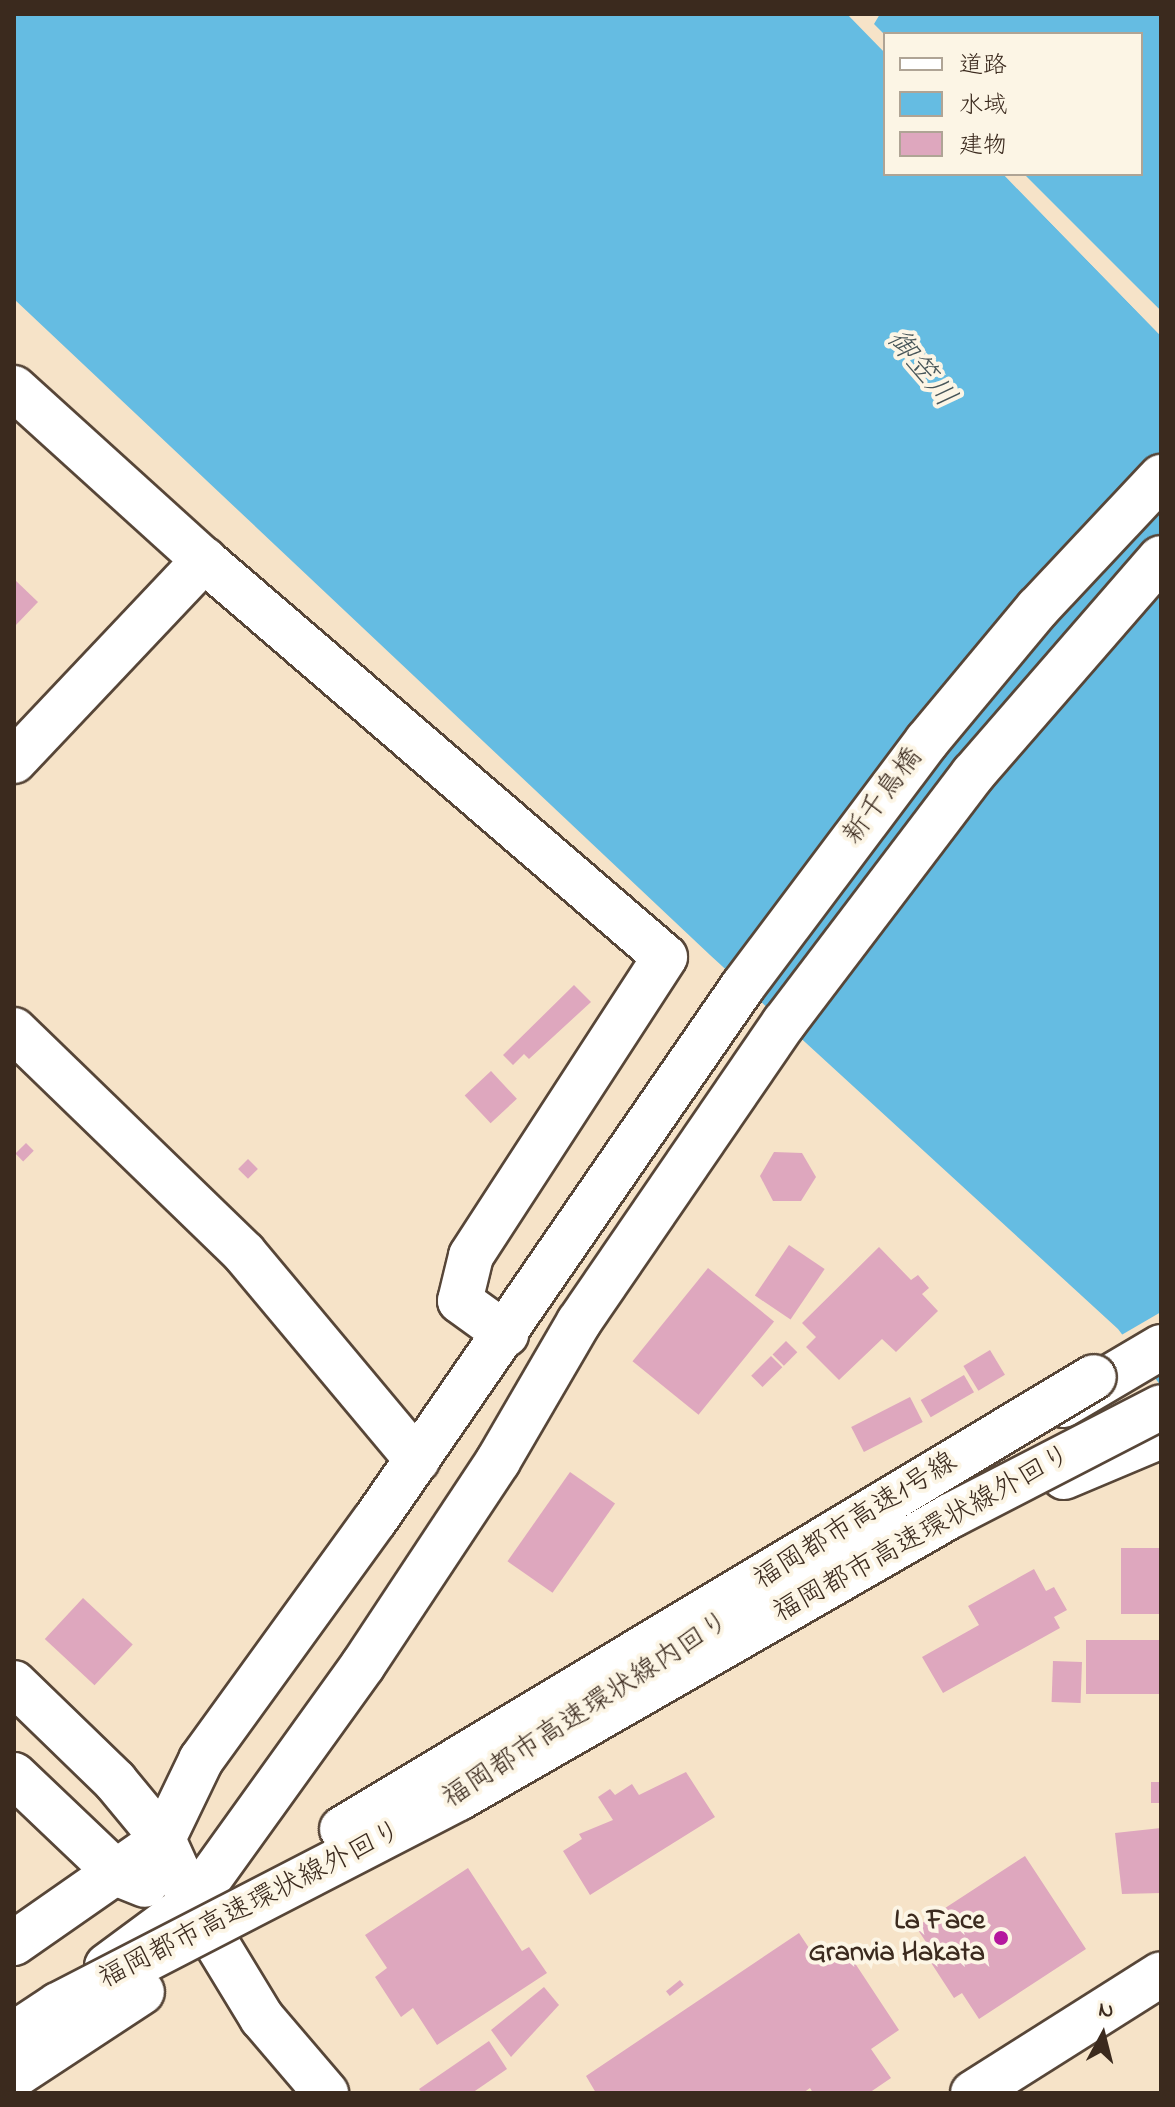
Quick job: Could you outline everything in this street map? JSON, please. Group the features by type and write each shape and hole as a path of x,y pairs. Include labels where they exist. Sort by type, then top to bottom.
{"main road":[{"path":"14,388 204,560 665,957 471,1256 460,1301 506,1334"},
{"name":"新千鳥橋","path":"163,1839 201,1760 506,1334 635,1139 927,741 1038,608 1161,477"},
{"name":"新千鳥橋","path":"14,2034 192,1903 363,1665 681,1171 784,1023 973,774 1161,558"},
{"path":"14,761 204,560"},
{"path":"14,1030 244,1253 417,1460"},
{"name":"福岡都市高速1号線","path":"58,2005 432,1773 1161,1337"},
{"name":"福岡都市高速環状線内回り","path":"14,2076 76,2032 383,1845 836,1547 1161,1347"},
{"name":"福岡都市高速環状線外回り","path":"14,2034 58,2005 459,1798 950,1516 1161,1407"},
{"path":"383,1845 852,1579 955,1526 1161,1436"},
{"path":"14,1683 115,1781 163,1839 192,1903 262,2018 326,2093"},
{"path":"14,1775 118,1874 192,1903"},
{"path":"14,1943 118,1874 163,1839"},
{"path":"1002,2085 1161,1974"}],"water":[{"name":"御笠川","path":"14,14 847,14 883,51 883,176 1005,176 1161,336 1161,1386 1118,1329 710,955 14,299"},
{"path":"880,14 1161,14 1161,311 1026,176 1143,176 1143,32 883,33 874,24"}],"pier":[{"path":"1005,176 1140,308 1161,336"},
{"path":"1021,177 1161,311 1161,315"},
{"path":"1161,1312 1161,1368 1148,1376 1118,1337"}],"building":[{"path":"14,579 38,602 14,627"},
{"path":"574,985 591,1002 529,1059 524,1054 513,1065 503,1055"},
{"path":"491,1071 517,1099 491,1123 465,1096"},
{"path":"26,1143 34,1151 23,1161 15,1154"},
{"path":"774,1152 802,1153 816,1177 801,1201 773,1201 760,1176"},
{"path":"248,1159 258,1169 248,1179 238,1169"},
{"path":"789,1245 825,1269 791,1320 755,1296"},
{"path":"879,1247 911,1280 918,1275 929,1288 922,1294 938,1311 896,1352 882,1339 839,1380 806,1347 816,1337 802,1323"},
{"path":"708,1268 774,1321 699,1415 632,1361"},
{"path":"786,1341 797,1352 784,1366 773,1354"},
{"path":"990,1350 1005,1375 978,1391 963,1366"},
{"path":"771,1356 782,1367 763,1387 751,1376"},
{"path":"964,1375 974,1392 931,1417 921,1400"},
{"path":"910,1397 923,1422 864,1452 851,1427"},
{"path":"570,1472 615,1504 553,1593 507,1561"},
{"path":"1121,1548 1161,1548 1161,1614 1121,1614"},
{"path":"1034,1569 1046,1591 1054,1587 1067,1610 1054,1617 1060,1628 943,1693 922,1657 979,1625 968,1606"},
{"path":"83,1598 133,1644 95,1685 45,1639"},
{"path":"1086,1640 1161,1640 1161,1694 1086,1694"},
{"path":"1053,1661 1082,1662 1081,1703 1052,1702"},
{"path":"686,1772 715,1817 590,1895 563,1851 582,1839 579,1834 613,1820 598,1797 610,1789 615,1795 632,1784 639,1795"},
{"path":"1151,1782 1161,1782 1161,1803 1151,1803"},
{"path":"1161,1828 1161,1893 1122,1894 1115,1833"},
{"name":"La Face Granvia Hakata","path":"1025,1856 1086,1949 979,2019 962,1993 954,1998 926,1955 932,1951 916,1927"},
{"path":"468,1868 522,1951 529,1947 547,1973 437,2045 413,2008 401,2017 375,1977 387,1968 365,1935"},
{"path":"799,1933 815,1957 841,1942 899,2030 871,2049 891,2078 869,2093 813,2093 810,2088 803,2093 596,2093 586,2076"},
{"path":"680,1980 684,1985 670,1996 666,1991"},
{"path":"544,1987 559,2005 511,2057 491,2030"},
{"path":"489,2041 507,2069 472,2093 422,2093 419,2089"}],"place":[{"name":"La Face Granvia Hakata","path":"1001,1938"}]}
